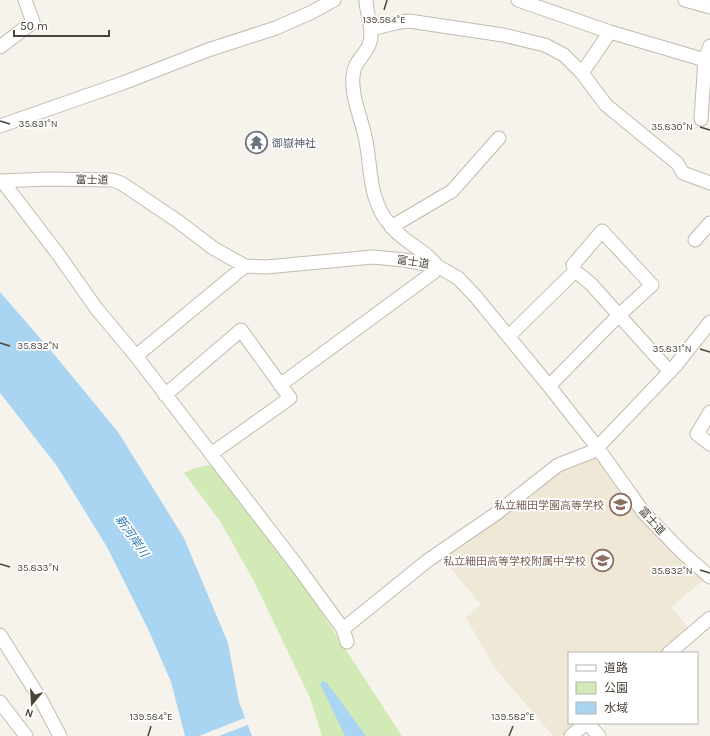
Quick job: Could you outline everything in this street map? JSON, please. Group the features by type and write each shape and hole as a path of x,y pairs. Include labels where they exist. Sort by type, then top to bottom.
{"street":[{"path":"0,47 33,22 25,0"},
{"path":"0,126 123,83 208,50 276,28 312,12 334,0"},
{"path":"280,385 434,272 437,266 430,256 400,236 391,227 373,194 366,141 353,91 354,65 365,53 371,41 371,28 366,0"},
{"path":"518,0 707,66"},
{"path":"685,0 710,7"},
{"path":"371,28 379,28 395,22 410,21 503,35 545,45 564,55 582,73 606,106 677,163 683,173 710,183"},
{"path":"582,73 610,32"},
{"path":"701,119 710,46"},
{"path":"391,227 452,191 499,138"},
{"name":"富士道","path":"2,182 48,179 112,180 121,183 153,206 179,222 214,248 245,266 266,267 373,257 404,260 437,266 458,278 509,336 597,447 644,513 683,553 709,574"},
{"path":"2,182 58,254 96,308 136,356 295,563 343,629 347,642"},
{"path":"695,240 710,223"},
{"path":"549,386 619,315 652,284 602,231 573,265 575,272 591,284 619,315 670,372"},
{"path":"136,356 245,266"},
{"path":"509,336 575,272"},
{"path":"343,629 427,561 497,513 558,465 594,451 670,372 710,322"},
{"path":"165,395 241,330 290,398 211,454"},
{"path":"710,412 696,434 710,444"},
{"path":"670,652 710,618"},
{"path":"0,635 41,700 60,736"},
{"path":"0,702 26,736"},
{"path":"571,736 585,724"},
{"path":"587,724 599,736"}],"shaded area":[{"path":"598,455 705,579 671,607 689,628 661,652 568,652 568,724 576,724 561,736 553,736 494,667 466,618 481,605 441,557 559,471"}],"green space":[{"path":"214,464 312,598 402,736 322,736 310,698 254,581 220,521 184,473 195,468"}],"water":[{"name":"新河岸川","path":"0,292 53,353 118,432 184,538 228,643 239,702 252,736 185,736 171,682 149,631 107,547 57,466 0,393"},
{"path":"323,681 327,683 366,736 345,736 320,684"}],"pier":[{"path":"247,717 250,724 219,736 199,736"}],"place":[{"name":"御嶽神社","path":"257,143"},
{"name":"私立細田学園高等学校","path":"620,505"},
{"name":"私立細田高等学校附属中学校","path":"602,561"}]}
